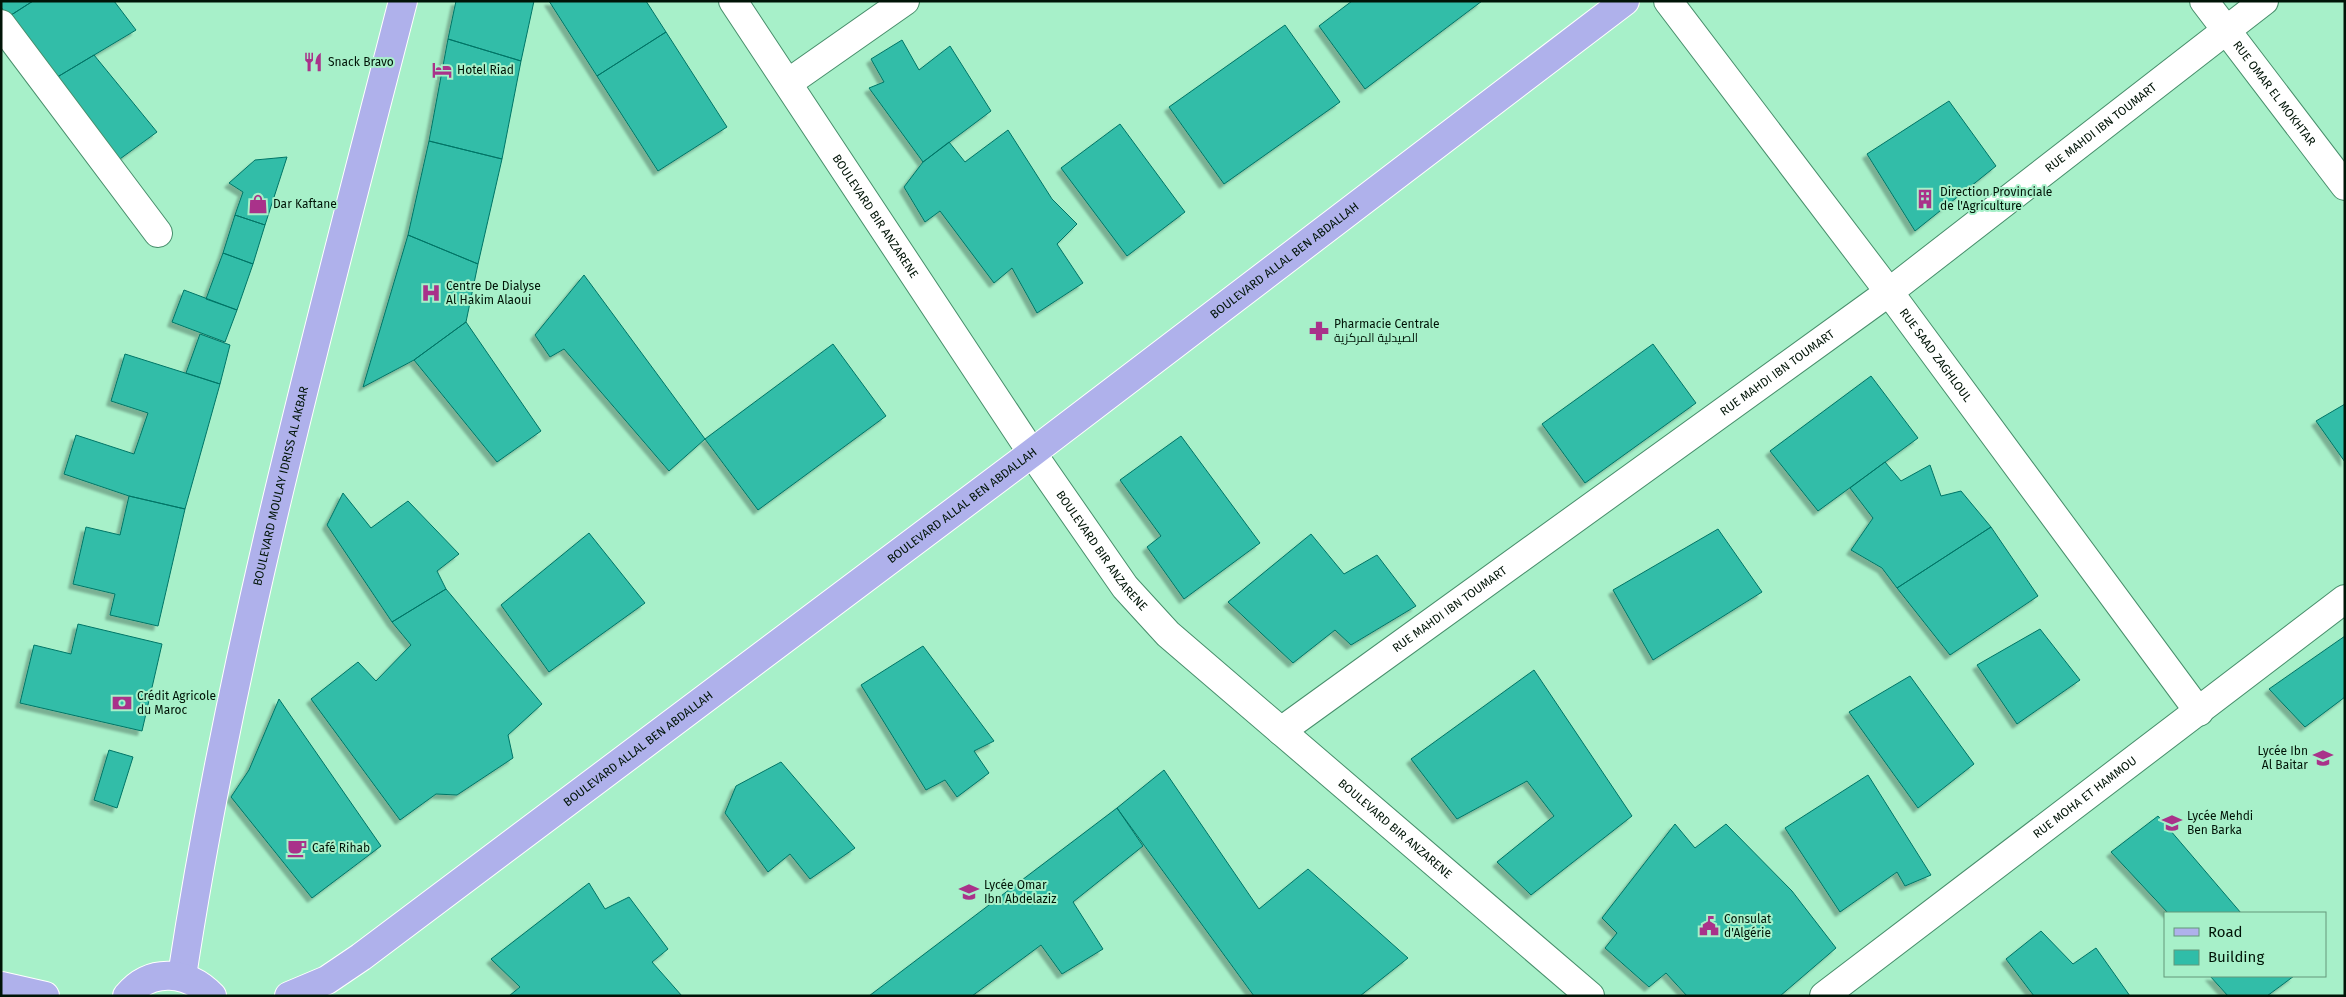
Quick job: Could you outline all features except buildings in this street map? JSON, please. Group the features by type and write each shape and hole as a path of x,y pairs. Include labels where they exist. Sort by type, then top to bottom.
{"main road":[{"name":"BOULEVARD MOULAY IDRISS AL AKBAR","path":"182,976 199,862 263,559 403,1"},
{"name":"BOULEVARD ALLAL BEN ABDALLAH","path":"289,996 327,980 360,958 1032,453 1625,1"},
{"path":"127,996 136,986 149,979 163,976 182,976 196,982 212,996"},
{"path":"1,986 45,996"}],"street":[{"name":"BOULEVARD BIR ANZARENE","path":"733,1 1032,453 1125,587 1155,621 1281,732 1590,996"},
{"path":"788,83 905,1"},
{"name":"RUE SAAD ZAGHLOUL","path":"1668,1 1889,292 2199,712"},
{"name":"RUE OMAR EL MOKHTAR","path":"2204,1 2345,186"},
{"name":"RUE MAHDI IBN TOUMART","path":"1281,732 1889,292 2264,1"},
{"path":"1,24 158,233"},
{"name":"RUE MOHA ET HAMMOU","path":"1824,996 2345,599"}],"place":[{"name":"Snack Bravo","path":"313,62"},
{"name":"Hotel Riad","path":"442,70"},
{"name":"Direction Provinciale de l'Agriculture","path":"1925,199"},
{"name":"Dar Kaftane","path":"258,204"},
{"name":"Centre De Dialyse Al Hakim Alaoui","path":"431,293"},
{"name":"Pharmacie Centrale الصيدلية المركزية","path":"1319,331"},
{"name":"Crédit Agricole du Maroc","path":"122,703"},
{"name":"Lycée Ibn Al Baitar","path":"2323,758"},
{"name":"Lycée Mehdi Ben Barka","path":"2172,823"},
{"name":"Café Rihab","path":"297,848"},
{"name":"Lycée Omar Ibn Abdelaziz","path":"969,892"},
{"name":"Consulat d'Algérie","path":"1709,926"}]}
